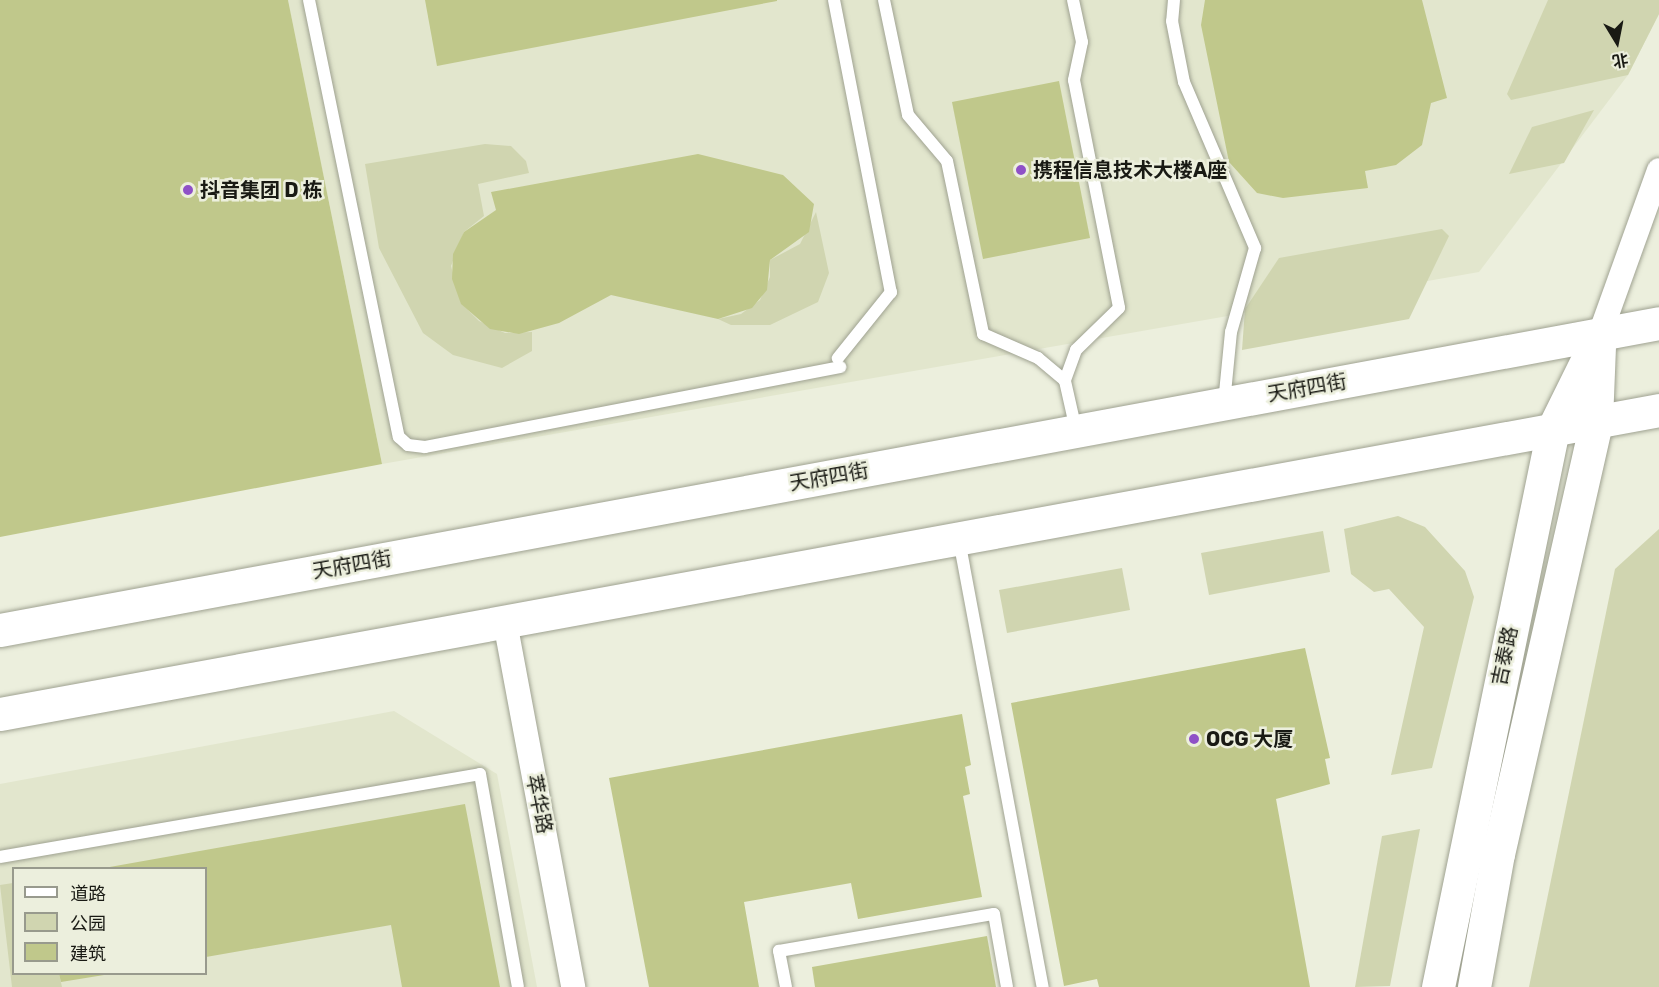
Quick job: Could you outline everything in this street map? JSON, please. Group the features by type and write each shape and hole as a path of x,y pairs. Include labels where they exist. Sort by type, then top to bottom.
{"main road":[{"name":"天府四街","path":"0,630 1659,323"},
{"name":"吉泰路","path":"1474,987 1498,854 1596,422 1600,334"},
{"name":"吉泰路","path":"1438,987 1553,429 1600,334"},
{"path":"0,714 1659,410"}],"street":[{"name":"吉泰路","path":"1600,334 1659,170"},
{"name":"萃华路","path":"505,622 573,987"}],"lane":[{"path":"309,0 399,437 408,445 425,447 839,363 891,292 834,0"},
{"path":"884,0 908,115 947,161 983,334 1038,358 1065,381"},
{"path":"1073,0 1082,42 1074,80 1119,308 1076,350 1065,381 1077,431"},
{"path":"1174,0 1172,21 1184,82 1255,248 1231,332 1223,404"},
{"path":"958,539 1043,987"},
{"path":"0,857 480,774 518,987"},
{"path":"786,987 779,951 994,914 1007,987"}],"shaded area":[{"path":"288,0 1659,0 1659,14 1628,75 1479,272 382,464"},
{"path":"394,711 497,774 537,987 0,987 0,784"}],"green space":[{"path":"1548,0 1659,0 1659,14 1628,75 1511,100 1507,94"},
{"path":"1594,110 1564,163 1509,174 1532,127"},
{"path":"485,144 511,146 526,161 529,173 478,184 484,216 464,232 451,266 461,303 479,321 505,333 532,332 532,351 502,368 453,355 423,333 379,248 365,164"},
{"path":"816,212 829,273 818,302 770,325 731,325 718,319 741,314 760,300 770,277 770,260 800,244"},
{"path":"1442,229 1449,236 1409,319 1242,350 1245,309 1279,258"},
{"path":"1398,516 1425,527 1465,571 1474,597 1432,768 1391,775 1424,627 1389,589 1374,592 1351,574 1344,529"},
{"path":"1659,529 1659,987 1529,987 1615,569"},
{"path":"1323,531 1330,572 1209,595 1201,553"},
{"path":"1122,568 1130,610 1007,633 999,590"},
{"path":"1420,829 1390,986 1355,987 1382,836"},
{"path":"12,883 12,975 59,975 62,987 12,987 0,885"}],"building":[{"path":"0,0 288,0 382,464 0,537"},
{"path":"425,0 777,0 777,1 437,66"},
{"path":"1205,0 1422,0 1447,98 1431,103 1422,145 1396,165 1365,171 1368,188 1283,198 1257,193 1229,162 1201,25"},
{"name":"携程信息技术大楼A座","path":"1059,81 1090,238 983,259 952,102"},
{"path":"698,154 783,175 814,204 809,232 770,260 767,290 752,308 718,319 611,295 559,323 519,334 490,329 461,304 452,279 453,254 464,232 496,210 491,192"},
{"path":"1305,648 1330,758 1325,759 1330,784 1276,799 1310,987 1099,987 1097,979 1064,986 1011,703"},
{"path":"962,714 971,765 965,767 970,794 963,796 982,897 858,919 851,883 744,902 759,987 649,987 609,778"},
{"path":"465,804 500,987 402,987 391,925 207,957 207,867 110,867"},
{"path":"987,936 996,987 815,987 812,967"},
{"path":"59,975 104,975 61,982"}],"place":[{"name":"携程信息技术大楼A座","path":"1021,170"},
{"name":"抖音集团 D 栋","path":"188,190"},
{"name":"OCG 大厦","path":"1194,739"}]}
